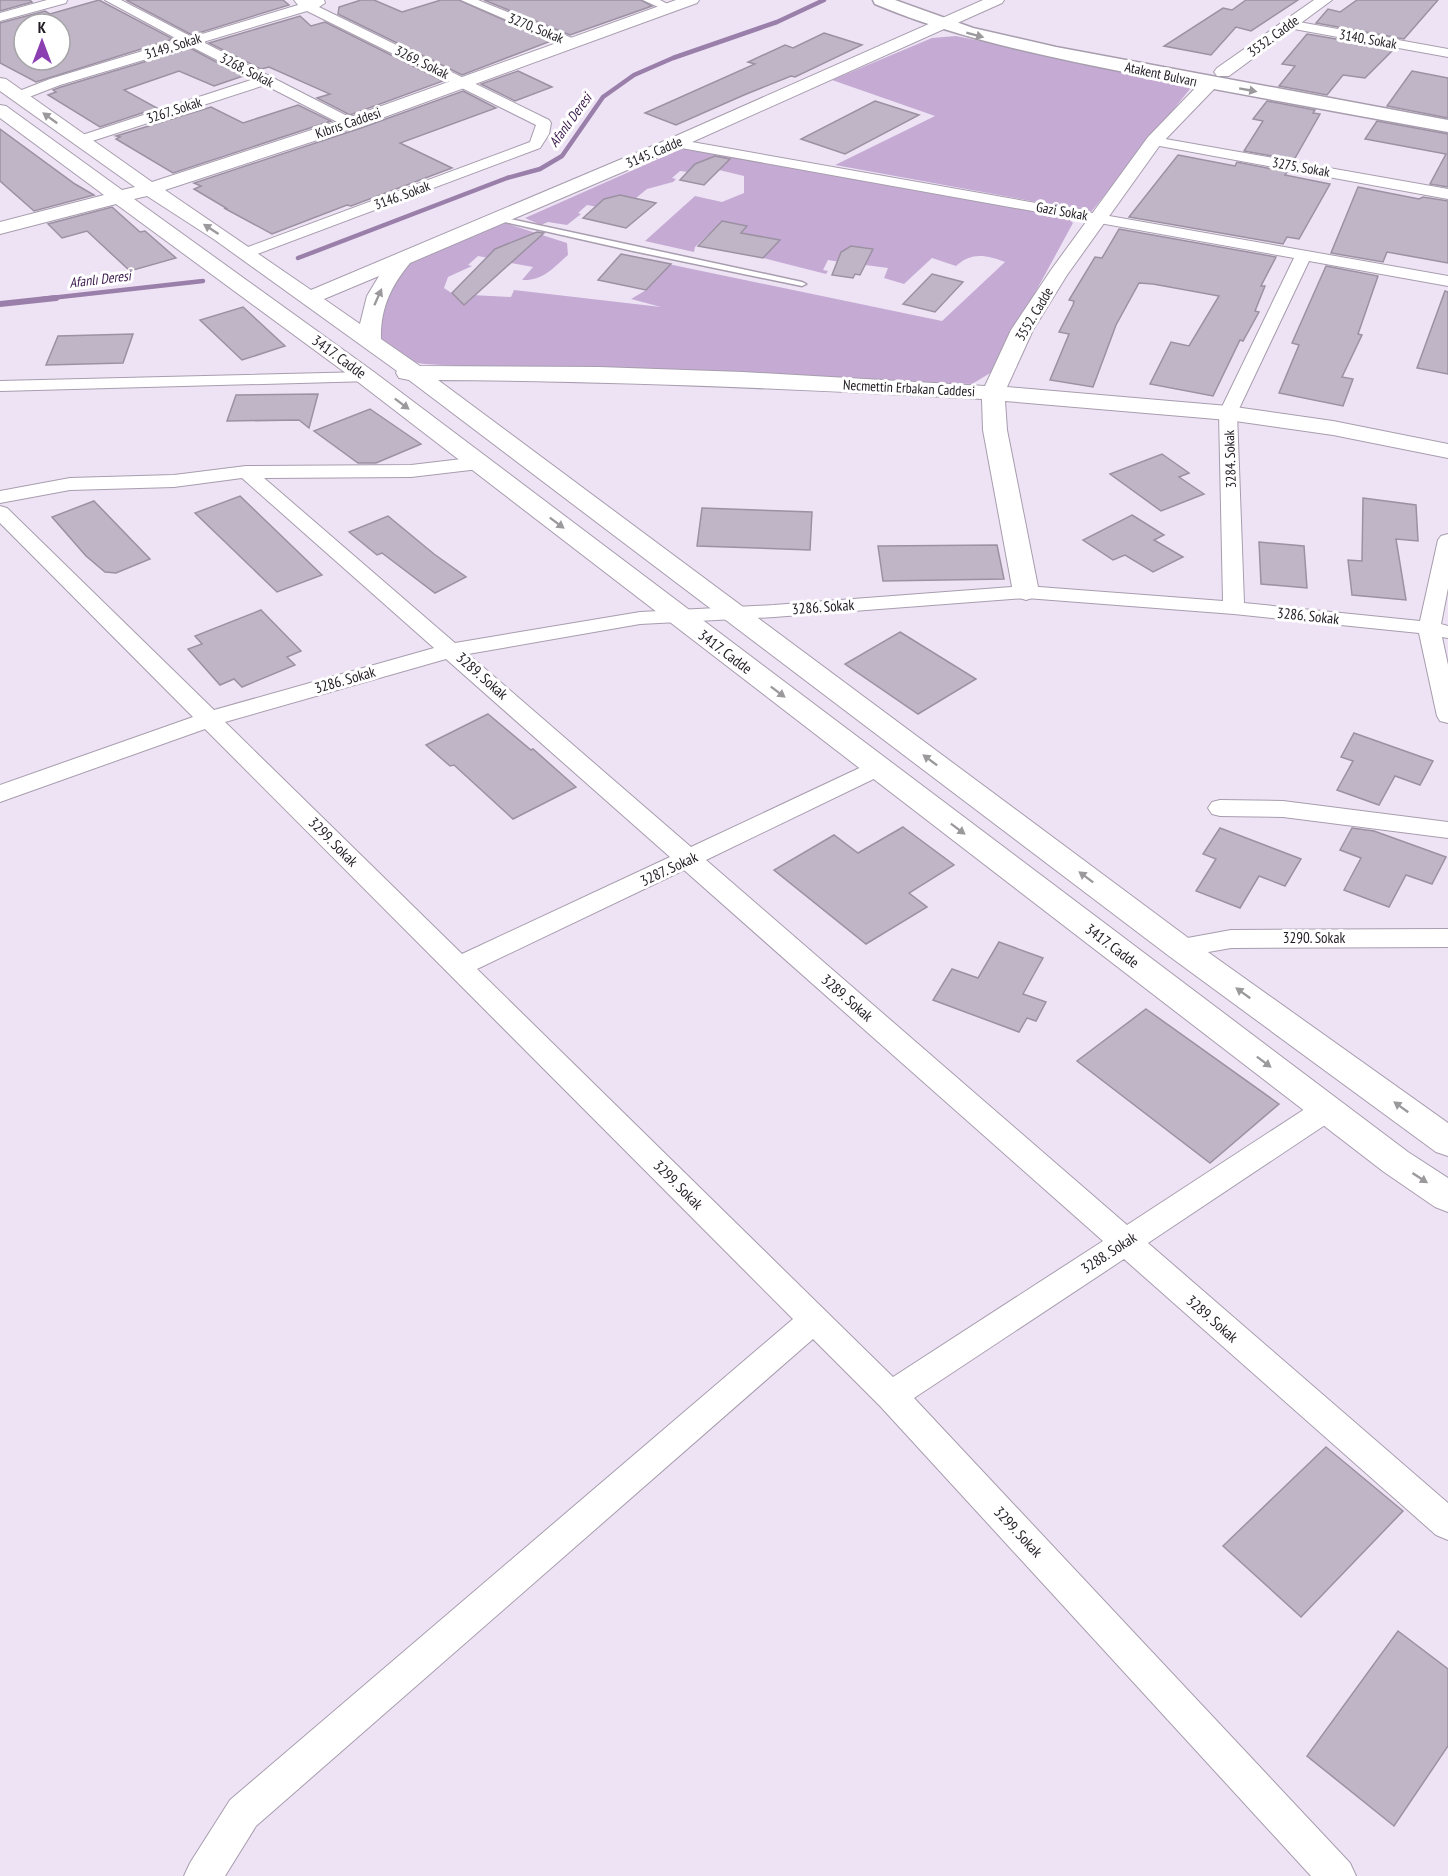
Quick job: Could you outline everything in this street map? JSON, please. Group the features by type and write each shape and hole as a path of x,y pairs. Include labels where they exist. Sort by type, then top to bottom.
{"main road":[{"name":"Atakent Bulvarı","path":"880,0 941,25 1015,45 1448,114"},
{"name":"Atakent Bulvarı","path":"922,0 959,15 1018,31 1216,78 1448,126"}],"street":[{"path":"0,17 61,0"},
{"name":"3268. Sokak","path":"111,0 350,123"},
{"name":"3149. Sokak","path":"20,96 55,82 304,3 328,0"},
{"name":"3270. Sokak","path":"467,0 572,43"},
{"path":"649,0 669,8"},
{"name":"Kıbrıs Caddesi","path":"0,228 150,189 350,123 691,0"},
{"name":"3145. Cadde","path":"309,297 675,143 996,0"},
{"name":"3532. Cadde","path":"1216,78 1318,1"},
{"name":"3269. Sokak","path":"304,3 544,123"},
{"name":"3140. Sokak","path":"1288,24 1448,53"},
{"name":"3552. Cadde","path":"1026,592 995,430 993,393 1022,330 1058,274 1154,141 1216,78"},
{"name":"3267. Sokak","path":"81,140 266,80"},
{"name":"3417. Cadde","path":"0,83 309,297 413,372 1180,948 1448,1142"},
{"name":"3417. Cadde","path":"0,110 366,377 1396,1162 1448,1197"},
{"name":"3146. Sokak","path":"253,258 535,145 542,134 544,123"},
{"name":"3275. Sokak","path":"1154,141 1448,194"},
{"name":"Gazi Sokak","path":"675,143 1448,281"},
{"name":"3284. Sokak","path":"1234,608 1228,413 1304,255"},
{"path":"370,341 369,322 376,300 388,276 403,258"},
{"name":"Necmettin Erbakan Caddesi","path":"366,377 413,372 731,378 993,393 1228,413 1333,429 1448,451"},
{"path":"0,386 366,377"},
{"path":"1,511 70,484 174,481 246,472 411,471 479,463"},
{"name":"3289. Sokak","path":"246,472 1448,1524"},
{"name":"3299. Sokak","path":"1,511 891,1396 1337,1876"},
{"path":"1448,540 1438,630 1448,716"},
{"name":"3286. Sokak","path":"0,794 209,719 452,650 640,618 1026,592 1234,608 1438,630"},
{"name":"3287. Sokak","path":"459,967 878,768"},
{"path":"1220,808 1283,810 1448,830"},
{"name":"3290. Sokak","path":"1180,948 1231,939 1448,938"},
{"path":"1137,965 1180,948"},
{"name":"3288. Sokak","path":"891,1396 1327,1109"},
{"path":"203,1876 243,1813 814,1319"}],"lane":[{"path":"499,218 802,284"}],"shaded area":[{"path":"956,36 1194,84 1091,212 835,165 935,116 832,80 932,38"},
{"path":"683,148 1066,216 1073,223 992,372 972,384 631,369 424,364 401,360 375,341 389,287 404,264 505,223 567,243 568,255 542,276 522,280 533,267 511,263 528,248 503,245 491,253 494,259 478,256 468,265 472,266 448,277 444,288 453,294 511,297 514,290 661,307 631,299 646,290 649,260 942,321 1005,262 979,256 968,258 956,266 932,258 904,284 884,278 888,268 865,265 873,249 846,263 828,260 823,270 828,271 826,274 763,258 779,240 741,233 746,226 722,221 695,247 694,252 645,241 695,196 722,202 744,193 744,176 719,170 702,161 691,168 696,173 680,171 672,178 676,179 673,182 647,189 636,198 620,195 604,199 600,203 603,208 587,205 578,213 581,214 567,225 548,222 541,225 525,218"}],"building":[{"path":"0,0 30,0 32,2 0,11"},
{"path":"99,0 173,39 72,71 72,12 57,12"},
{"path":"126,0 283,0 289,5 192,35"},
{"path":"361,0 374,0 402,12 441,0 459,0 551,41 462,75 338,14 339,7"},
{"path":"484,0 641,0 652,6 570,35"},
{"path":"1246,0 1298,0 1251,31 1236,27 1211,55 1164,46 1223,8 1232,10"},
{"path":"1357,0 1438,0 1404,39 1316,23 1328,9 1340,12"},
{"path":"300,16 311,26 325,22 443,81 350,115 317,98 330,94 269,67 261,69 209,43"},
{"path":"12,20 12,69 0,63 0,23"},
{"path":"824,33 862,45 795,77 791,76 676,125 645,113 755,64 748,62 785,45 793,48"},
{"path":"1307,34 1394,49 1365,78 1343,75 1327,95 1279,86 1295,66 1282,64"},
{"path":"190,48 243,76 214,86 179,71 124,90 157,108 100,127 48,95 61,87"},
{"path":"518,71 552,87 515,101 481,84"},
{"path":"1412,71 1448,78 1448,118 1387,106"},
{"path":"17,72 68,72 36,82"},
{"path":"463,91 496,108 400,143 452,168 351,206 347,205 272,234 194,189 201,186 194,183 361,128"},
{"path":"875,101 919,115 845,154 801,139"},
{"path":"1267,101 1315,110 1313,113 1320,114 1294,160 1244,151 1263,121 1253,119"},
{"path":"298,105 331,121 173,173 116,139 120,137 116,136 211,107 243,123"},
{"path":"1377,121 1448,134 1448,187 1430,184 1446,154 1365,139"},
{"path":"0,129 75,184 94,195 34,211 0,181"},
{"path":"1178,155 1235,166 1237,162 1330,184 1299,239 1287,237 1283,244 1129,217"},
{"path":"715,156 730,159 704,185 680,180 695,164"},
{"path":"1358,187 1419,199 1423,197 1448,201 1448,263 1387,252 1383,262 1331,253"},
{"path":"620,195 656,203 626,228 583,218 604,199"},
{"path":"112,207 140,232 145,231 176,258 130,271 87,231 62,238 48,224"},
{"path":"722,221 747,226 741,233 780,240 763,258 698,246"},
{"path":"1119,229 1276,257 1261,286 1265,286 1255,311 1259,312 1243,341 1240,340 1213,396 1150,384 1171,342 1189,346 1219,296 1153,284 1139,283 1116,325 1093,387 1050,380 1069,334 1059,332 1073,305 1074,301 1069,300 1095,257 1102,258"},
{"path":"537,232 544,233 464,305 452,293 495,249"},
{"path":"851,246 873,249 860,275 855,274 853,278 832,275 841,252"},
{"path":"621,254 671,264 646,290 598,280"},
{"path":"1326,266 1378,276 1358,334 1362,335 1342,377 1353,379 1343,406 1279,393 1299,345 1292,343"},
{"path":"932,274 963,282 935,312 903,304"},
{"path":"1445,291 1448,292 1448,374 1417,368"},
{"path":"243,307 285,346 242,360 200,320"},
{"path":"133,334 123,363 46,365 58,336"},
{"path":"318,394 309,428 299,420 227,421 236,395"},
{"path":"370,409 421,444 376,463 358,463 314,431"},
{"path":"1162,454 1189,473 1179,477 1204,494 1161,511 1110,474"},
{"path":"240,496 322,575 277,592 195,513"},
{"path":"1363,498 1416,505 1418,541 1396,539 1406,600 1352,595 1348,560 1362,561"},
{"path":"94,501 150,559 116,573 105,572 86,556 52,517"},
{"path":"702,508 812,512 810,550 697,546"},
{"path":"1132,515 1164,535 1154,540 1183,557 1153,572 1125,555 1113,560 1083,540"},
{"path":"388,516 466,577 435,593 382,553 377,555 349,532"},
{"path":"1259,542 1304,546 1307,588 1261,584"},
{"path":"997,545 1004,579 883,581 878,546"},
{"path":"261,610 301,651 287,657 295,665 242,687 234,679 220,685 188,649 202,644 195,636"},
{"path":"900,632 976,679 918,714 845,664"},
{"path":"488,714 576,787 513,819 454,765 450,766 426,745"},
{"path":"1354,733 1433,761 1420,785 1395,776 1379,805 1337,790 1353,761 1341,757"},
{"path":"903,827 954,865 909,893 927,907 866,944 774,870 834,835 858,853"},
{"path":"1220,828 1301,859 1285,886 1259,876 1240,908 1196,891 1216,859 1203,854"},
{"path":"1352,828 1374,831 1446,857 1432,884 1406,875 1389,907 1344,890 1361,858 1340,850"},
{"path":"999,942 1043,958 1023,994 1046,1002 1036,1021 1027,1018 1019,1032 933,1000 952,969 978,978"},
{"path":"1146,1009 1279,1104 1210,1163 1077,1061"},
{"path":"1326,1447 1403,1511 1301,1617 1223,1546"},
{"path":"1398,1631 1448,1669 1448,1746 1394,1826 1307,1756"}],"waterway":[{"name":"Afanlı Deresi","path":"298,258 507,178 540,169 562,156 603,97 634,75 673,58 777,22 824,0"},
{"name":"Afanlı Deresi","path":"42,299 203,281"},
{"name":"Afanlı Deresi","path":"0,304 56,298"}]}
